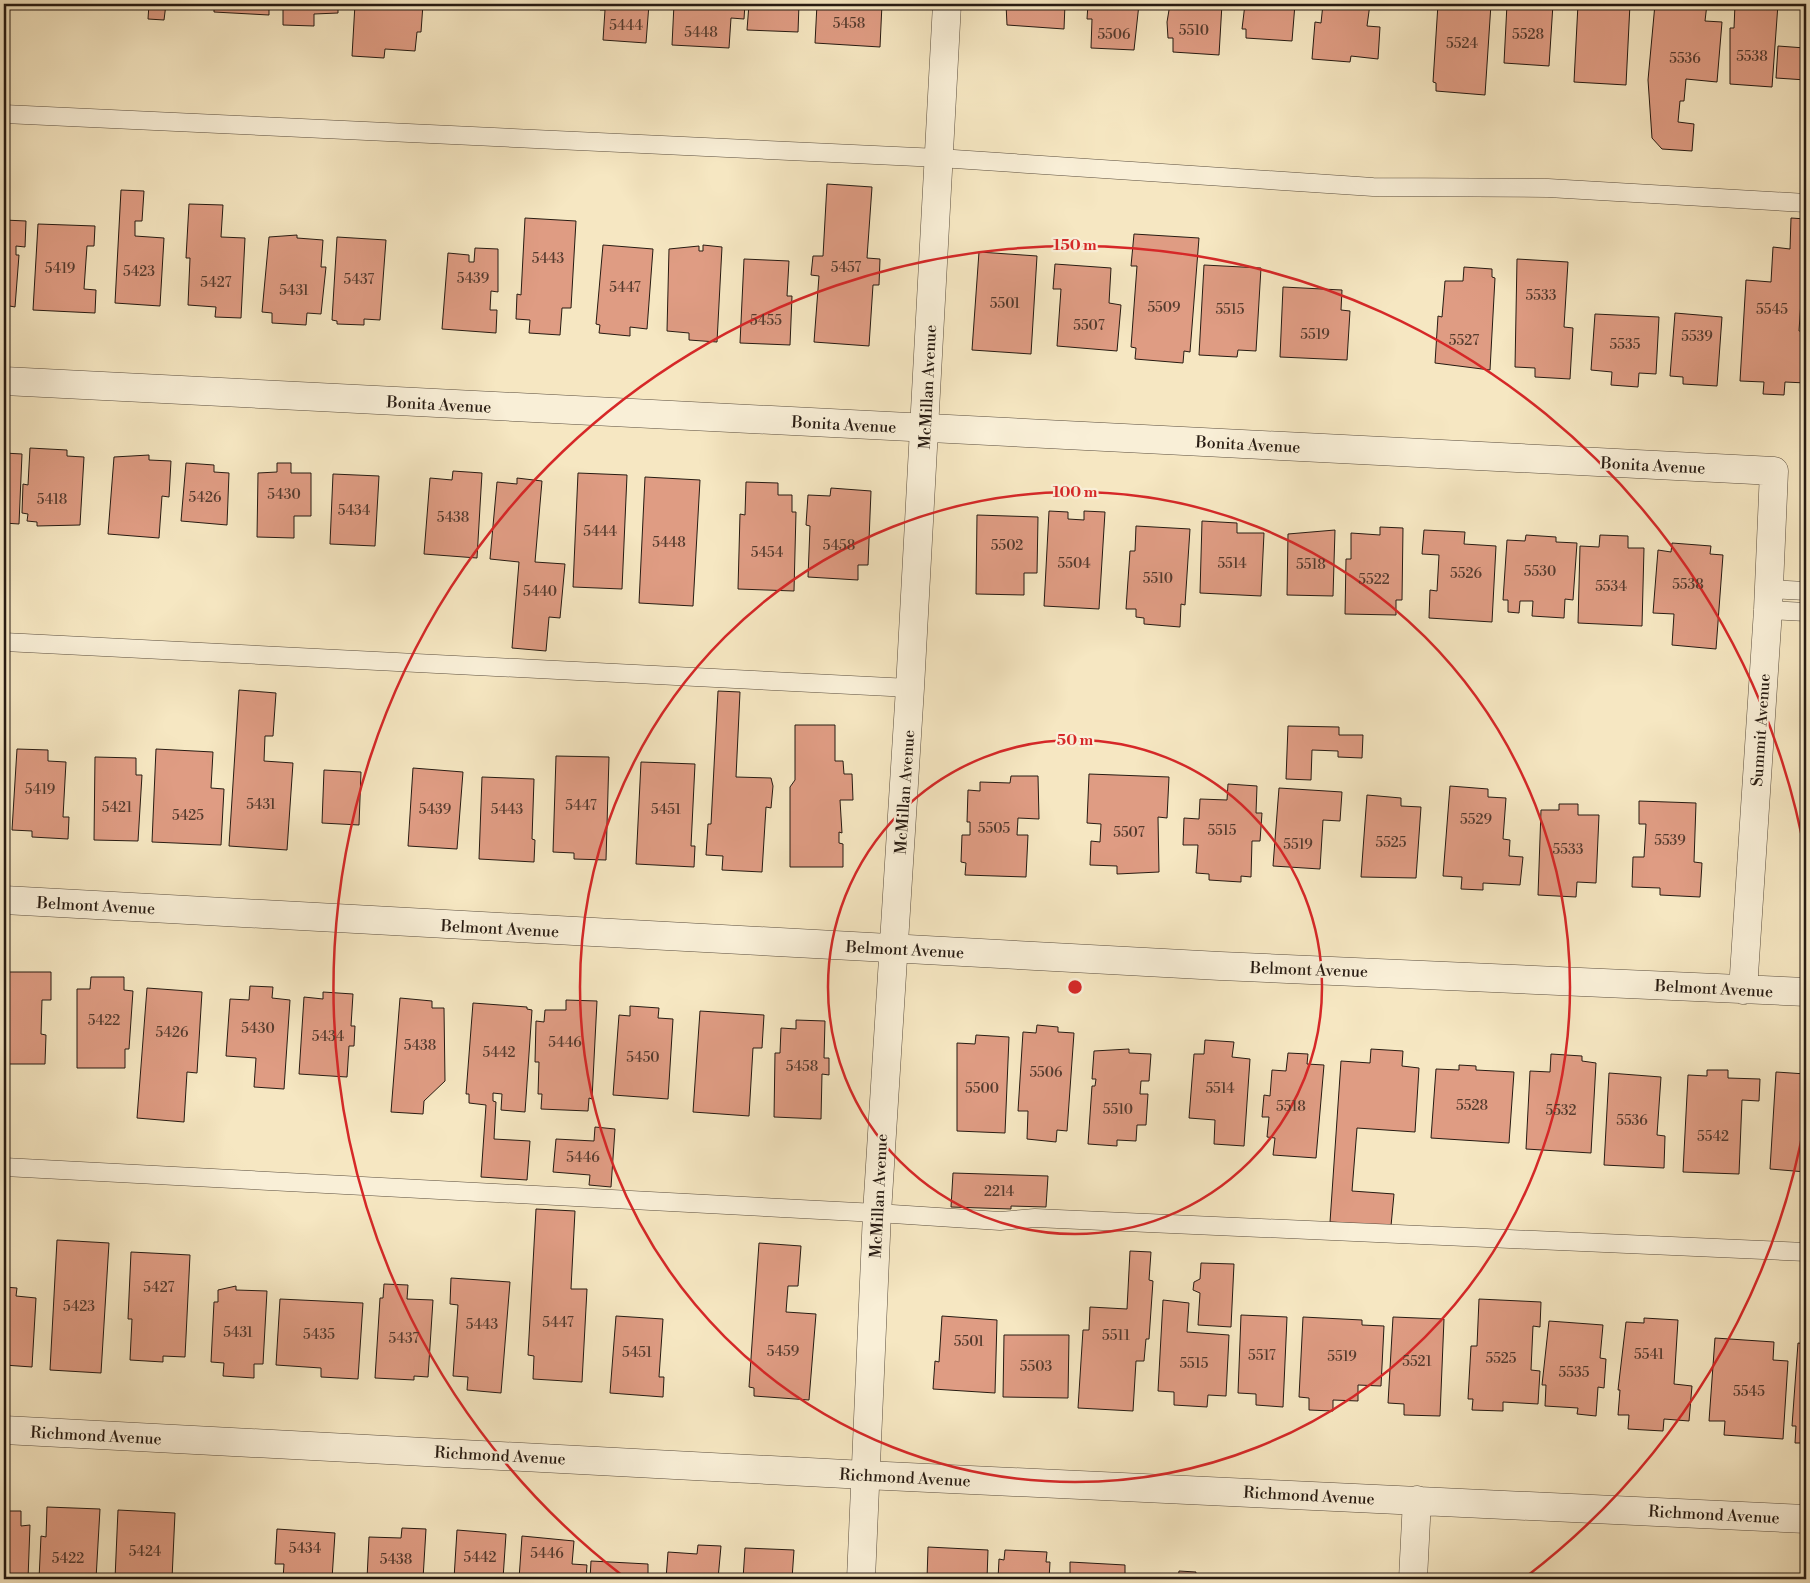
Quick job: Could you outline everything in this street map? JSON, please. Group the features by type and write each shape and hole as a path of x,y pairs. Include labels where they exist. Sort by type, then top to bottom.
{"street":[{"name":"McMillan Avenue","path":"861,1579 877,1213 910,688 947,4"},
{"name":"Bonita Avenue","path":"4,381 1774,471"},
{"name":"Summit Avenue","path":"1743,990 1768,600 1774,471"},
{"name":"Belmont Avenue","path":"4,900 894,948 1806,992"},
{"name":"Richmond Avenue","path":"4,1430 865,1475 1806,1519"},
{"path":"1413,1579 1417,1500"}],"lane":[{"path":"4,114 939,158 1373,187 1548,188 1806,203"},
{"path":"1768,600 1806,591"},
{"path":"1768,600 1806,612"},
{"path":"4,642 910,688"},
{"path":"4,1167 877,1213 1000,1222 1035,1218 1806,1252"}],"building":[{"path":"149,4 166,4 164,20 148,19"},
{"path":"214,4 269,4 269,15 214,12"},
{"path":"283,4 338,4 338,13 314,14 314,26 283,25"},
{"path":"355,4 423,4 421,32 417,32 415,51 385,49 384,58 352,56"},
{"path":"539,4 597,4 597,9 538,7"},
{"path":"600,4 649,4 646,43 603,40 605,10 600,10"},
{"path":"674,4 745,4 744,19 731,18 729,48 672,45"},
{"path":"749,4 799,4 798,32 747,30"},
{"path":"817,4 882,4 880,47 815,43"},
{"path":"1006,4 1065,4 1064,29 1007,25"},
{"path":"1088,4 1139,4 1134,50 1091,48 1092,19 1087,19"},
{"path":"1170,4 1222,4 1219,55 1173,52 1173,38 1168,38 1167,22"},
{"path":"1245,4 1295,4 1292,41 1246,38 1246,29 1242,29"},
{"path":"1323,4 1370,4 1367,26 1380,27 1378,59 1351,56 1350,62 1312,59 1315,22 1321,23"},
{"path":"1438,4 1491,4 1485,95 1436,91 1436,83 1433,82"},
{"path":"1507,4 1553,4 1549,66 1504,63"},
{"path":"1578,4 1630,4 1626,85 1574,82"},
{"path":"1655,4 1707,4 1705,21 1722,22 1717,82 1686,79 1684,101 1680,101 1678,122 1694,124 1692,151 1662,149 1652,138 1648,80"},
{"path":"1735,4 1778,4 1772,87 1730,84 1730,28 1734,28"},
{"path":"1806,30 1806,80 1776,78 1778,46 1805,48"},
{"path":"1806,80 1806,119 1803,119"},
{"path":"827,184 872,187 867,258 880,259 879,285 873,285 869,346 814,342 819,276 811,275 813,256 823,256"},
{"path":"121,190 144,191 142,221 135,221 135,236 164,238 160,306 115,303"},
{"path":"189,204 223,205 221,237 245,238 241,318 215,317 216,307 188,305 190,258 186,258"},
{"path":"525,218 576,221 571,308 562,308 560,335 529,333 530,320 516,319 517,294 521,295"},
{"path":"1791,218 1806,219 1806,286 1802,286 1799,331 1806,332 1806,383 1785,382 1784,395 1763,394 1764,382 1740,381 1746,280 1771,282 1773,247 1790,249"},
{"path":"4,220 26,221 25,247 16,246 16,255 19,255 15,307 4,305"},
{"path":"38,224 95,226 94,246 87,246 84,289 96,290 95,313 33,310"},
{"path":"1134,234 1199,238 1190,352 1184,351 1183,363 1135,359 1136,348 1131,347 1137,266 1131,266"},
{"path":"297,235 297,238 323,240 321,267 326,267 321,314 307,313 306,325 272,323 272,313 262,312 269,237"},
{"path":"337,237 386,240 380,320 364,319 364,325 337,324 337,321 332,320"},
{"path":"603,245 653,249 647,329 630,327 630,336 599,333 600,325 596,324"},
{"path":"703,245 722,247 717,342 689,340 689,333 667,331 669,249 699,246 699,251 703,251"},
{"path":"475,248 498,249 498,292 491,291 490,310 497,310 496,333 442,329 448,253 469,255 469,262 474,262"},
{"path":"979,252 1037,256 1031,354 972,350"},
{"path":"744,259 789,261 787,296 792,296 790,345 740,343"},
{"path":"1517,259 1568,262 1564,327 1573,328 1570,379 1535,377 1535,368 1515,367"},
{"path":"1055,264 1111,268 1109,303 1121,305 1117,351 1057,346 1061,289 1053,289"},
{"path":"1204,265 1261,268 1256,351 1238,350 1237,357 1199,355"},
{"path":"1464,267 1492,269 1492,277 1495,278 1490,370 1435,363 1438,316 1442,317 1445,281 1463,281"},
{"path":"1283,287 1342,290 1341,310 1350,311 1347,360 1280,357"},
{"path":"1675,313 1722,317 1717,386 1683,384 1683,377 1670,376"},
{"path":"1595,314 1659,317 1656,374 1639,373 1638,387 1611,385 1612,372 1591,370"},
{"path":"30,448 67,450 67,456 84,457 80,525 37,526 37,522 27,521 28,514 22,513 23,484 28,485"},
{"path":"4,453 22,454 19,524 4,523"},
{"path":"149,455 149,460 171,461 169,497 162,496 159,538 108,534 114,457"},
{"path":"186,463 214,465 214,472 229,473 227,525 181,521"},
{"path":"277,463 291,463 291,473 311,473 311,516 294,516 294,538 257,537 258,473 277,472"},
{"path":"453,471 482,473 477,558 424,554 430,478 452,480"},
{"path":"578,473 627,475 622,589 573,587"},
{"path":"333,474 379,476 375,546 330,544"},
{"path":"645,477 700,480 693,606 639,603"},
{"path":"517,478 542,481 535,562 565,564 560,618 549,617 546,651 512,648 519,562 490,559 497,482 517,484"},
{"path":"746,482 778,483 778,495 792,495 792,512 796,512 794,591 738,589 740,514 745,515"},
{"path":"831,488 871,491 868,565 858,565 858,580 808,577 810,526 806,525 808,495 830,496"},
{"path":"1049,511 1068,512 1068,519 1084,520 1084,511 1105,512 1099,609 1044,606"},
{"path":"977,515 1038,517 1037,573 1024,573 1024,595 976,594"},
{"path":"1202,521 1237,523 1237,533 1264,533 1261,596 1200,593"},
{"path":"1136,526 1190,529 1185,605 1181,604 1180,627 1144,624 1144,618 1136,617 1136,609 1126,609 1130,551 1135,551"},
{"path":"1380,527 1403,528 1402,600 1396,600 1396,615 1345,614 1346,559 1351,559 1351,533 1380,535"},
{"path":"1335,530 1333,596 1287,595 1288,534"},
{"path":"1424,530 1465,532 1464,544 1496,546 1492,622 1429,618 1430,590 1437,591 1439,555 1422,554"},
{"path":"1526,535 1556,537 1556,542 1577,543 1573,600 1565,599 1564,618 1532,616 1533,601 1520,601 1519,613 1508,612 1508,600 1503,600 1507,540 1525,541"},
{"path":"1600,535 1628,536 1628,548 1644,548 1642,626 1578,623 1580,546 1599,547"},
{"path":"1672,543 1711,546 1710,554 1723,555 1716,649 1672,645 1674,614 1653,613 1658,550 1671,552"},
{"path":"239,690 276,693 273,736 265,736 264,761 293,763 287,850 229,846"},
{"path":"718,691 740,692 736,777 771,778 773,786 771,808 766,807 762,872 722,870 723,856 706,855 708,824 711,824"},
{"path":"795,725 835,725 835,761 843,761 844,774 852,774 853,800 840,800 842,833 839,832 839,843 843,844 843,867 790,867 790,787 795,780"},
{"path":"1288,726 1339,727 1339,735 1363,735 1362,758 1338,757 1338,751 1312,750 1311,780 1286,779"},
{"path":"17,749 48,750 48,761 66,762 63,817 69,817 68,839 32,837 32,831 12,830"},
{"path":"156,749 213,752 211,788 224,789 221,845 152,842"},
{"path":"556,756 609,757 606,860 574,859 574,853 553,852"},
{"path":"95,757 136,758 136,775 142,775 138,841 94,840"},
{"path":"641,762 695,764 691,846 695,846 694,867 636,864"},
{"path":"413,768 463,772 457,849 408,846"},
{"path":"324,770 361,772 359,825 322,823"},
{"path":"1089,774 1169,777 1167,818 1158,817 1159,872 1117,874 1117,866 1090,865 1091,841 1100,842 1101,824 1087,823"},
{"path":"1011,776 1038,776 1039,819 1018,818 1017,835 1028,835 1026,877 965,875 966,863 961,862 962,835 970,835 970,822 967,822 968,790 980,791 980,782 1010,783"},
{"path":"482,777 534,779 532,839 535,840 534,862 479,859"},
{"path":"1228,784 1257,786 1256,813 1262,813 1260,841 1252,841 1251,877 1241,876 1241,882 1209,880 1209,874 1196,873 1198,845 1183,845 1184,818 1199,819 1200,799 1227,800"},
{"path":"1450,786 1488,789 1488,797 1506,798 1503,839 1510,840 1509,856 1523,857 1520,885 1483,883 1483,890 1461,889 1462,877 1443,876"},
{"path":"1279,788 1342,792 1340,821 1323,820 1320,869 1273,866"},
{"path":"1367,795 1401,798 1401,806 1421,807 1416,878 1361,877"},
{"path":"1639,801 1696,803 1694,862 1702,863 1700,897 1660,895 1660,888 1632,887 1633,857 1644,857 1646,824 1639,824"},
{"path":"1559,804 1578,804 1578,815 1599,815 1596,883 1577,882 1576,897 1538,895 1541,810 1559,810"},
{"path":"4,972 51,972 51,1000 42,1000 41,1034 46,1035 45,1064 4,1064"},
{"path":"91,977 124,977 124,990 133,991 129,1049 125,1049 125,1068 77,1068 77,989 90,989"},
{"path":"250,986 273,987 272,998 290,1000 284,1089 254,1087 256,1058 226,1056 230,999 249,1000"},
{"path":"147,988 202,992 197,1073 187,1072 184,1122 137,1118"},
{"path":"323,992 353,994 351,1026 355,1026 354,1046 349,1046 347,1077 299,1074 304,997 323,999"},
{"path":"400,998 432,1001 432,1008 444,1008 445,1081 424,1101 423,1114 391,1112"},
{"path":"566,1000 597,1001 592,1099 589,1098 588,1111 541,1109 542,1094 538,1094 539,1062 535,1062 536,1021 544,1022 545,1010 566,1010"},
{"path":"473,1003 527,1007 527,1009 532,1010 525,1112 501,1110 502,1094 493,1093 493,1101 496,1102 494,1139 530,1141 527,1180 481,1177 486,1105 469,1103 469,1094 466,1094"},
{"path":"630,1006 659,1008 658,1018 673,1019 668,1099 613,1095 619,1015 630,1016"},
{"path":"700,1011 764,1015 762,1048 753,1048 749,1116 693,1112"},
{"path":"796,1020 825,1021 824,1058 829,1058 829,1075 822,1074 821,1119 774,1117 775,1053 780,1053 781,1028 796,1029"},
{"path":"1037,1025 1058,1027 1058,1032 1074,1033 1067,1131 1057,1130 1056,1142 1027,1139 1028,1111 1018,1111 1023,1032 1036,1033"},
{"path":"976,1035 1009,1037 1005,1133 957,1131 957,1043 975,1044"},
{"path":"1205,1040 1234,1042 1232,1057 1250,1059 1244,1146 1214,1144 1215,1120 1189,1118 1194,1054 1204,1054"},
{"path":"1129,1049 1129,1053 1151,1054 1149,1081 1141,1081 1140,1094 1148,1094 1146,1125 1137,1125 1136,1141 1117,1140 1117,1146 1088,1144 1092,1086 1095,1086 1096,1079 1092,1079 1094,1051"},
{"path":"1371,1049 1403,1051 1402,1066 1419,1068 1415,1132 1357,1128 1352,1191 1394,1194 1391,1226 1330,1222 1341,1061 1370,1063"},
{"path":"1288,1053 1308,1054 1307,1064 1324,1065 1316,1158 1273,1155 1275,1138 1267,1137 1269,1117 1262,1117 1264,1095 1270,1096 1272,1070 1286,1071"},
{"path":"1551,1054 1582,1056 1582,1061 1596,1063 1591,1153 1526,1149 1530,1071 1550,1072"},
{"path":"1459,1065 1476,1066 1476,1070 1514,1072 1509,1143 1431,1138 1436,1069 1459,1070"},
{"path":"1707,1070 1728,1070 1728,1078 1760,1079 1759,1101 1742,1100 1739,1174 1683,1172 1688,1075 1707,1076"},
{"path":"1776,1072 1806,1074 1806,1172 1770,1169"},
{"path":"1609,1073 1661,1077 1657,1135 1665,1136 1664,1168 1604,1165"},
{"path":"595,1127 615,1129 611,1187 589,1185 590,1175 553,1172 556,1139 594,1141"},
{"path":"953,1173 1048,1176 1046,1207 1011,1206 1011,1209 951,1207"},
{"path":"536,1209 575,1211 571,1289 587,1289 582,1382 533,1379 534,1356 528,1355"},
{"path":"57,1240 109,1243 101,1373 50,1370"},
{"path":"759,1243 801,1246 798,1286 788,1286 786,1312 816,1314 809,1400 754,1396 754,1388 749,1387"},
{"path":"1130,1251 1151,1252 1149,1280 1153,1281 1149,1339 1146,1339 1144,1361 1136,1361 1133,1411 1078,1408 1083,1330 1089,1330 1090,1307 1127,1309"},
{"path":"131,1252 190,1255 185,1357 163,1356 163,1362 130,1360 132,1319 128,1319"},
{"path":"1201,1263 1234,1264 1231,1327 1198,1325 1200,1293 1193,1290 1194,1282 1200,1279"},
{"path":"451,1278 510,1282 501,1393 467,1390 468,1377 453,1376 458,1305 450,1304"},
{"path":"384,1284 408,1285 407,1299 433,1300 428,1377 414,1376 414,1380 375,1378 380,1298 383,1298"},
{"path":"236,1286 236,1290 267,1291 263,1364 254,1364 254,1378 223,1376 224,1363 211,1362 214,1302 218,1302 218,1290"},
{"path":"4,1287 17,1288 16,1296 36,1298 32,1367 4,1365"},
{"path":"280,1299 363,1303 358,1379 321,1377 321,1368 276,1365"},
{"path":"1479,1299 1541,1302 1540,1327 1533,1326 1531,1370 1540,1371 1538,1404 1503,1402 1503,1411 1472,1410 1473,1399 1468,1399 1471,1346 1477,1346"},
{"path":"1163,1300 1189,1303 1187,1332 1229,1335 1226,1396 1208,1395 1207,1407 1174,1405 1174,1392 1158,1391"},
{"path":"1241,1315 1287,1317 1283,1407 1256,1405 1256,1394 1238,1393"},
{"path":"616,1316 663,1319 659,1377 664,1377 663,1397 610,1393"},
{"path":"942,1316 997,1320 995,1393 933,1389 935,1361 939,1362"},
{"path":"1303,1317 1362,1320 1362,1325 1384,1326 1381,1386 1358,1385 1358,1401 1333,1400 1333,1411 1309,1410 1309,1398 1299,1397"},
{"path":"1393,1317 1444,1319 1440,1416 1404,1415 1404,1404 1388,1403"},
{"path":"1644,1318 1678,1320 1674,1384 1692,1386 1689,1421 1664,1419 1663,1431 1628,1429 1629,1415 1618,1415 1620,1390 1618,1390 1626,1322 1644,1323"},
{"path":"1549,1321 1603,1325 1600,1358 1606,1359 1604,1388 1598,1387 1596,1416 1577,1414 1578,1408 1545,1406 1546,1385 1542,1385"},
{"path":"1004,1335 1069,1335 1068,1398 1003,1397"},
{"path":"1715,1338 1774,1342 1773,1360 1788,1361 1783,1439 1724,1435 1725,1421 1709,1421"},
{"path":"1798,1343 1806,1344 1806,1443 1795,1443 1796,1426 1792,1426"},
{"path":"47,1507 100,1509 96,1579 39,1579 41,1536 46,1537"},
{"path":"118,1510 175,1513 172,1579 115,1579"},
{"path":"4,1511 21,1511 21,1526 30,1525 28,1579 4,1579"},
{"path":"402,1528 426,1529 423,1579 367,1579 369,1537 401,1538"},
{"path":"277,1529 335,1533 332,1579 283,1579 284,1564 275,1564"},
{"path":"457,1530 506,1534 503,1579 454,1579"},
{"path":"522,1536 574,1541 572,1564 587,1565 586,1579 519,1579"},
{"path":"698,1545 721,1546 718,1579 666,1579 668,1552 697,1554"},
{"path":"928,1547 988,1550 987,1579 927,1579"},
{"path":"745,1548 794,1550 792,1579 743,1579"},
{"path":"1005,1550 1047,1552 1046,1562 1050,1562 1049,1579 998,1579 999,1559 1004,1560"},
{"path":"591,1561 648,1564 648,1579 590,1579"},
{"path":"1070,1562 1125,1565 1125,1579 1070,1579"},
{"path":"1179,1571 1196,1572 1195,1578 1208,1579 1178,1579"}]}
